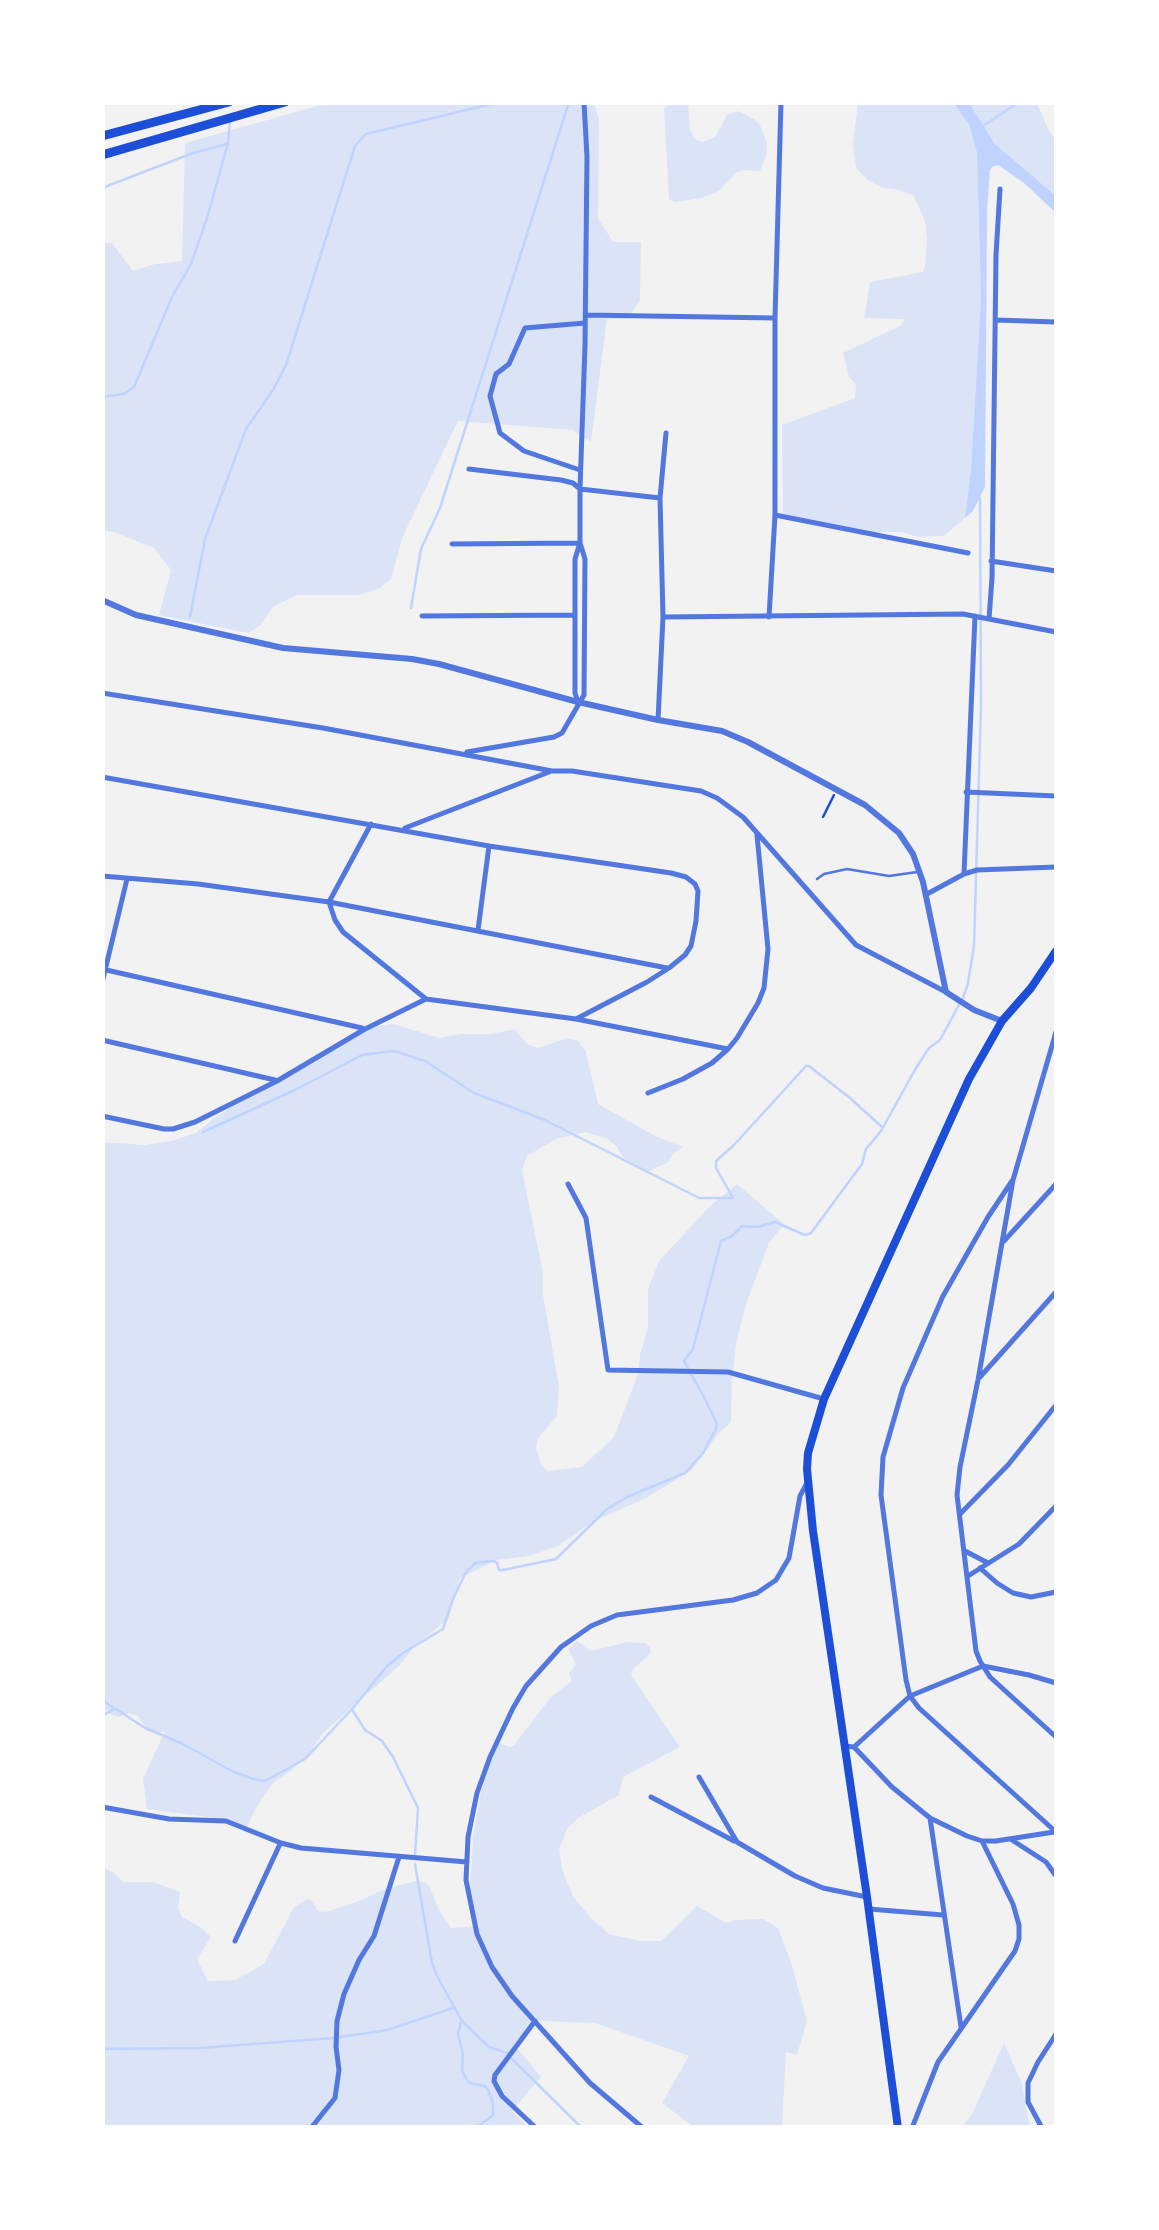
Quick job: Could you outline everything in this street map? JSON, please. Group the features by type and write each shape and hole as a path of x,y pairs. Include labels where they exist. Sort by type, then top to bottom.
{"highway":[{"path":"102,136 224,103"},
{"path":"102,155 278,104"}],"main road":[{"path":"898,2128 849,1746 808,1481 811,1438 824,1399 969,1079 1002,1021 1056,951"}],"street":[{"path":"578,702 575,559 580,543 586,324 584,102"},
{"path":"768,617 775,516 781,102"},
{"path":"967,873 982,617 991,561 1000,189"},
{"path":"586,315 775,318"},
{"path":"996,320 1056,322"},
{"path":"580,470 524,452 500,433 490,396 496,374 509,364 526,328 586,324"},
{"path":"658,720 662,618 660,498 666,433"},
{"path":"468,469 561,480 580,489 660,498"},
{"path":"775,516 968,553"},
{"path":"452,544 580,543"},
{"path":"459,753 554,737 562,733 584,695 585,559 580,543"},
{"path":"991,561 1056,571"},
{"path":"102,600 136,614 283,648 438,664 578,702 722,731 864,805 899,833 913,854 927,894 946,992"},
{"path":"662,618 963,614 1056,632"},
{"path":"422,616 575,616"},
{"path":"102,693 323,728 552,771 572,770 700,791 743,817 856,944 974,1010 1002,1021"},
{"path":"403,829 552,771"},
{"path":"102,777 490,846 686,876 698,891 691,946 669,968 576,1020"},
{"path":"970,792 1056,796"},
{"path":"371,824 329,902 334,920 343,932 426,999 576,1020 728,1049"},
{"path":"648,1093 698,1072 728,1049 758,1003 766,977 768,950 757,832"},
{"path":"478,930 490,846"},
{"path":"927,894 983,868 1056,867"},
{"path":"102,876 329,902 669,968"},
{"path":"102,983 128,878"},
{"path":"104,969 365,1029"},
{"path":"102,1116 164,1129 195,1122 426,999"},
{"path":"1056,1032 1013,1180 957,1494 976,1650 990,1677 1056,1737"},
{"path":"102,1040 276,1080"},
{"path":"1013,1180 944,1296 904,1388 882,1457 881,1495 910,1696 1056,1832"},
{"path":"568,1184 586,1218 608,1370 743,1375 824,1399"},
{"path":"1004,1242 1056,1184"},
{"path":"978,1380 1056,1292"},
{"path":"960,1514 1008,1466 1056,1405"},
{"path":"643,2128 590,2083 500,1981 476,1934 468,1900 472,1816 485,1770 513,1708 561,1647 602,1620 617,1615 733,1600 767,1587 789,1558 800,1496 808,1481"},
{"path":"968,1576 1029,1536 1056,1506"},
{"path":"964,1551 988,1563"},
{"path":"980,1568 997,1583 1022,1596 1040,1597 1056,1592"},
{"path":"1056,1683 983,1666 910,1696 849,1746 930,1818 960,1834 982,1840 1056,1832"},
{"path":"699,1777 736,1842"},
{"path":"651,1797 796,1876 823,1888 868,1897"},
{"path":"106,1806 169,1820 226,1821 281,1843 316,1850 467,1862"},
{"path":"930,1818 960,2028"},
{"path":"1010,1838 1046,1862 1056,1876"},
{"path":"912,2128 938,2062 1015,1951 1019,1939 1013,1904 982,1840"},
{"path":"234,1941 281,1843"},
{"path":"312,2128 335,2098 339,2070 337,2021 344,1994 374,1936 400,1858"},
{"path":"869,1909 942,1914"},
{"path":"535,2021 494,2081 502,2096 536,2128"},
{"path":"1042,2128 1028,2102 1028,2084 1056,2034"}],"lane":[{"path":"817,880 824,874 847,869 889,876 920,872"}],"path":[{"path":"823,817 836,789"}],"shaded area":[{"path":"328,103 594,103 599,120 598,218 613,242 641,242 640,300 628,319 607,319 591,442 573,430 458,421 403,536 391,579 380,588 359,595 297,595 273,607 261,625 248,633 159,615 171,570 154,548 103,530 102,242 112,243 133,271 182,261 185,143"},
{"path":"669,103 688,103 690,130 697,141 715,137 727,115 739,111 755,120 767,143 760,171 737,172 719,191 702,198 675,202 669,199 664,109"},
{"path":"858,103 953,103 969,124 977,153 981,299 971,469 965,518 944,536 874,532 783,514 782,425 855,398 856,384 849,377 843,353 900,326 905,319 864,318 870,282 923,272 925,266 925,221 914,196 883,188 856,168 853,144"},
{"path":"969,103 1037,103 1056,141 1056,196 995,144"},
{"path":"393,1024 440,1038 515,1029 527,1044 538,1048 567,1038 578,1041 586,1052 598,1104 683,1147 667,1163 647,1172 623,1157 606,1138 585,1132 556,1139 527,1156 522,1170 543,1273 543,1295 559,1387 557,1416 538,1438 536,1448 541,1465 548,1471 582,1467 614,1437 638,1374 648,1327 648,1289 659,1261 710,1206 737,1184 786,1226 769,1243 746,1304 736,1344 731,1422 692,1470 646,1498 592,1522 558,1546 529,1556 497,1560 460,1578 448,1619 323,1733 292,1770 274,1782 247,1827 222,1819 147,1809 143,1778 165,1732 148,1731 138,1716 129,1713 119,1717 103,1708 102,1142 144,1145 196,1133 252,1093 367,1027"},
{"path":"577,1641 590,1651 628,1642 646,1643 650,1647 650,1654 631,1675 680,1747 623,1777 619,1795 578,1818 567,1829 559,1850 573,1896 609,1934 640,1941 661,1941 697,1906 726,1923 763,1919 778,1928 807,2021 797,2055 786,2052 782,2127 694,2127 662,2103 689,2056 595,2023 539,2021 514,2044 541,2077 512,2111 528,2127 103,2128 103,1868 123,1882 153,1882 180,1892 178,1908 182,1917 211,1937 197,1959 208,1981 235,1980 264,1964 294,1907 307,1899 318,1911 326,1912 417,1881 430,1887 451,1928 478,1926 469,1908 473,1838 491,1760 499,1743 514,1745 551,1697 572,1681 569,1673 576,1664 568,1649"},
{"path":"1004,2043 1022,2084 1030,2127 962,2127 972,2114"}],"water":[{"path":"953,103 969,103 995,144 1056,196 1056,213 998,165 990,170 985,487 965,518 981,300 977,153 969,124"}],"waterway":[{"path":"190,617 205,539 246,429 286,365 355,146 366,134 500,102"},
{"path":"411,608 421,549 440,508 569,102"},
{"path":"983,126 1019,102"},
{"path":"102,397 124,394 134,387 172,297 191,264 228,143 230,121"},
{"path":"102,188 227,144"},
{"path":"963,998 974,946 981,706 980,498"},
{"path":"102,1700 145,1728 232,1771 265,1781 305,1759 387,1666 443,1629 465,1574 475,1563 494,1561 503,1570 556,1559 606,1510 685,1473 703,1453 717,1424 684,1361 693,1349 721,1241 742,1226 775,1222 805,1235 811,1233 862,1164 866,1149 881,1131 929,1048 940,1040 959,1005"},
{"path":"203,1132 362,1055 394,1051 425,1061 474,1093 545,1120 699,1198 733,1198 716,1161 806,1066 882,1127"},
{"path":"102,1716 114,1709"},
{"path":"353,1711 365,1730 382,1741 393,1757 418,1808 415,1855"},
{"path":"415,1864 438,1978 462,2021 489,2047 507,2053"},
{"path":"340,2037 387,2030 453,2008"},
{"path":"461,2022 458,2034 462,2071 469,2083 485,2086 493,2103 493,2115 476,2128"},
{"path":"102,2049 200,2048 333,2038"},
{"path":"512,2059 582,2128"}]}
